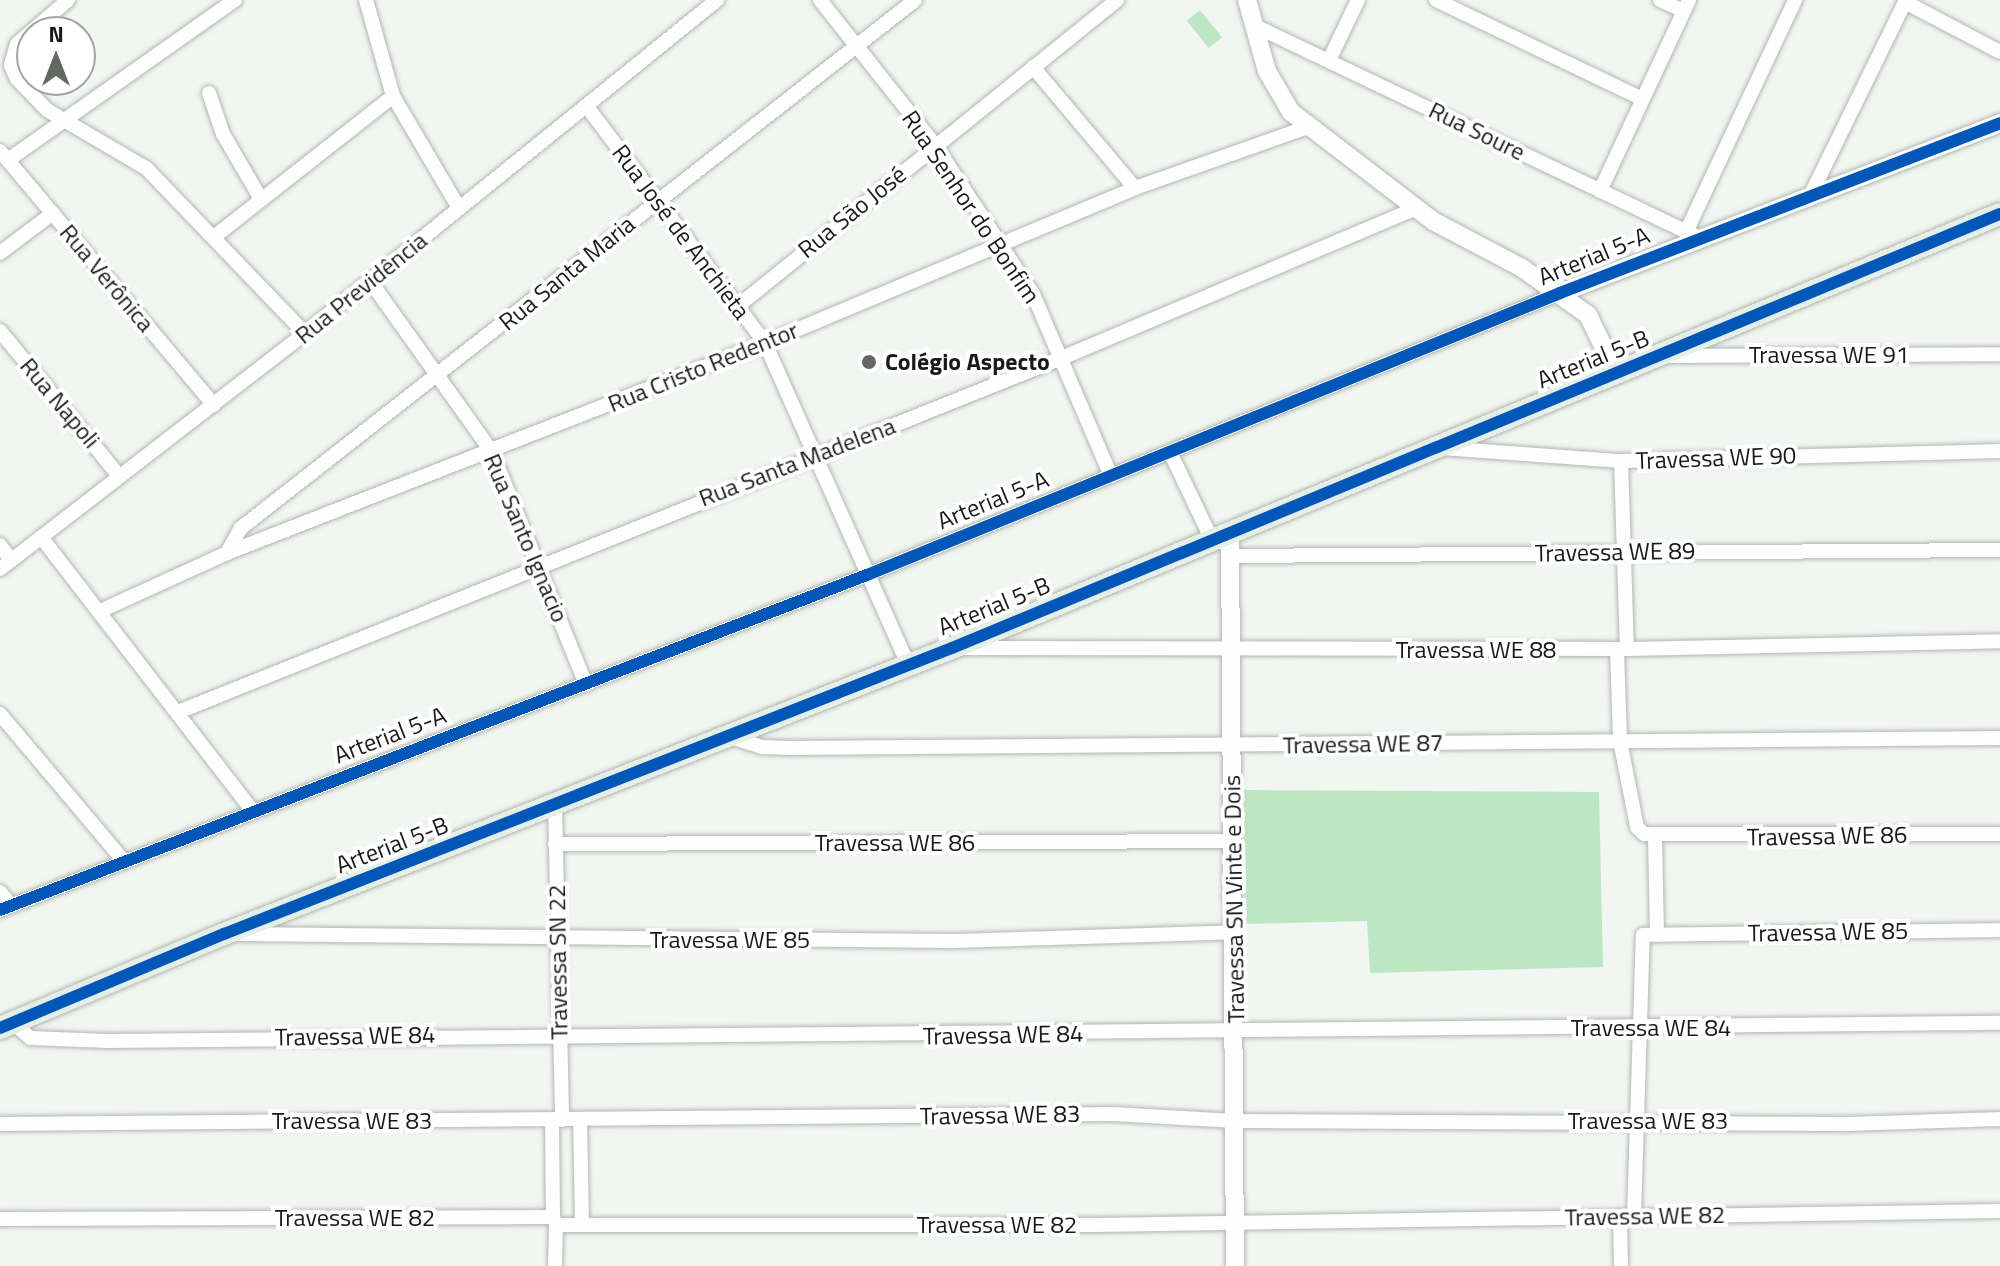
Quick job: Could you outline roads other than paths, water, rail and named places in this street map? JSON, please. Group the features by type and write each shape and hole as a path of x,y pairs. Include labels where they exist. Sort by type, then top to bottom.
{"main road":[{"name":"Arterial 5-B","path":"7,1026 224,934 952,648 2000,214"}],"street":[{"path":"68,0 17,44 11,65 47,110 146,168 305,333"},
{"path":"4,155 69,122 235,0"},
{"path":"366,0 393,96 459,208"},
{"name":"Rua Previdência","path":"5,565 305,333 588,108 717,0"},
{"name":"Rua Senhor do Bonfim","path":"820,0 935,145 1002,243 1064,357 1111,476"},
{"name":"Rua Santa Maria","path":"227,553 241,528 915,0"},
{"name":"Rua São José","path":"738,306 1117,0"},
{"path":"1247,0 1278,94 1308,127 1416,208 1560,293 1588,315 1616,373"},
{"path":"1330,58 1358,0"},
{"path":"1436,0 1643,99"},
{"path":"1600,191 1686,6 1660,0"},
{"path":"1693,235 1795,0"},
{"path":"1810,196 1906,1 2000,52"},
{"name":"Rua Soure","path":"1253,25 1330,58 1693,235"},
{"path":"1033,67 1135,188"},
{"path":"209,93 223,134 261,199"},
{"path":"214,237 393,96"},
{"name":"Rua José de Anchieta","path":"588,108 765,343 908,664"},
{"name":"Arterial 5-A","path":"6,907 122,859 586,685 867,575 1560,293 1693,235 1810,196 2000,123"},
{"name":"Rua Cristo Redentor","path":"100,611 227,553 765,343 1135,188 1308,127"},
{"name":"Rua Verônica","path":"4,155 214,405"},
{"name":"Rua Santa Madelena","path":"178,712 540,564 1064,357 1416,208"},
{"path":"0,253 53,213"},
{"name":"Rua Santo Ignacio","path":"370,281 492,452 540,564 586,685"},
{"name":"Rua Napoli","path":"0,331 119,476"},
{"name":"Travessa WE 91","path":"1659,356 2000,354"},
{"name":"Travessa WE 90","path":"1433,447 1621,461 2000,451"},
{"path":"1170,452 1221,536"},
{"path":"1621,461 1624,552 1620,741 1638,830 1655,838 1657,935 1639,939 1634,1119 1621,1266"},
{"name":"Travessa SN Vinte e Dois","path":"1221,536 1231,556 1235,1266"},
{"path":"41,537 252,810"},
{"path":"0,545 5,565"},
{"name":"Travessa WE 89","path":"1231,556 2000,550"},
{"name":"Travessa WE 88","path":"952,648 1232,651 1622,649 2000,641"},
{"path":"0,714 122,859"},
{"name":"Travessa WE 87","path":"728,736 774,748 1232,747 2000,738"},
{"name":"Travessa SN 22","path":"555,804 560,1033 555,1266"},
{"name":"Travessa WE 86","path":"1655,838 2000,834"},
{"name":"Travessa WE 86","path":"555,844 1234,841"},
{"path":"0,892 6,907"},
{"name":"Travessa WE 85","path":"1657,935 2000,930"},
{"name":"Travessa WE 85","path":"224,934 558,940 954,941 1235,932"},
{"name":"Travessa WE 84","path":"7,1026 30,1038 108,1041 560,1033 791,1038 2000,1023"},
{"name":"Travessa WE 83","path":"0,1124 1113,1114 1235,1121 1634,1119 1847,1124 2000,1119"},
{"path":"580,1119 582,1225"},
{"name":"Travessa WE 82","path":"0,1219 554,1221 582,1225 1096,1225 1235,1219 2000,1211"}],"place":[{"name":"Colégio Aspecto","path":"869,362"}]}
